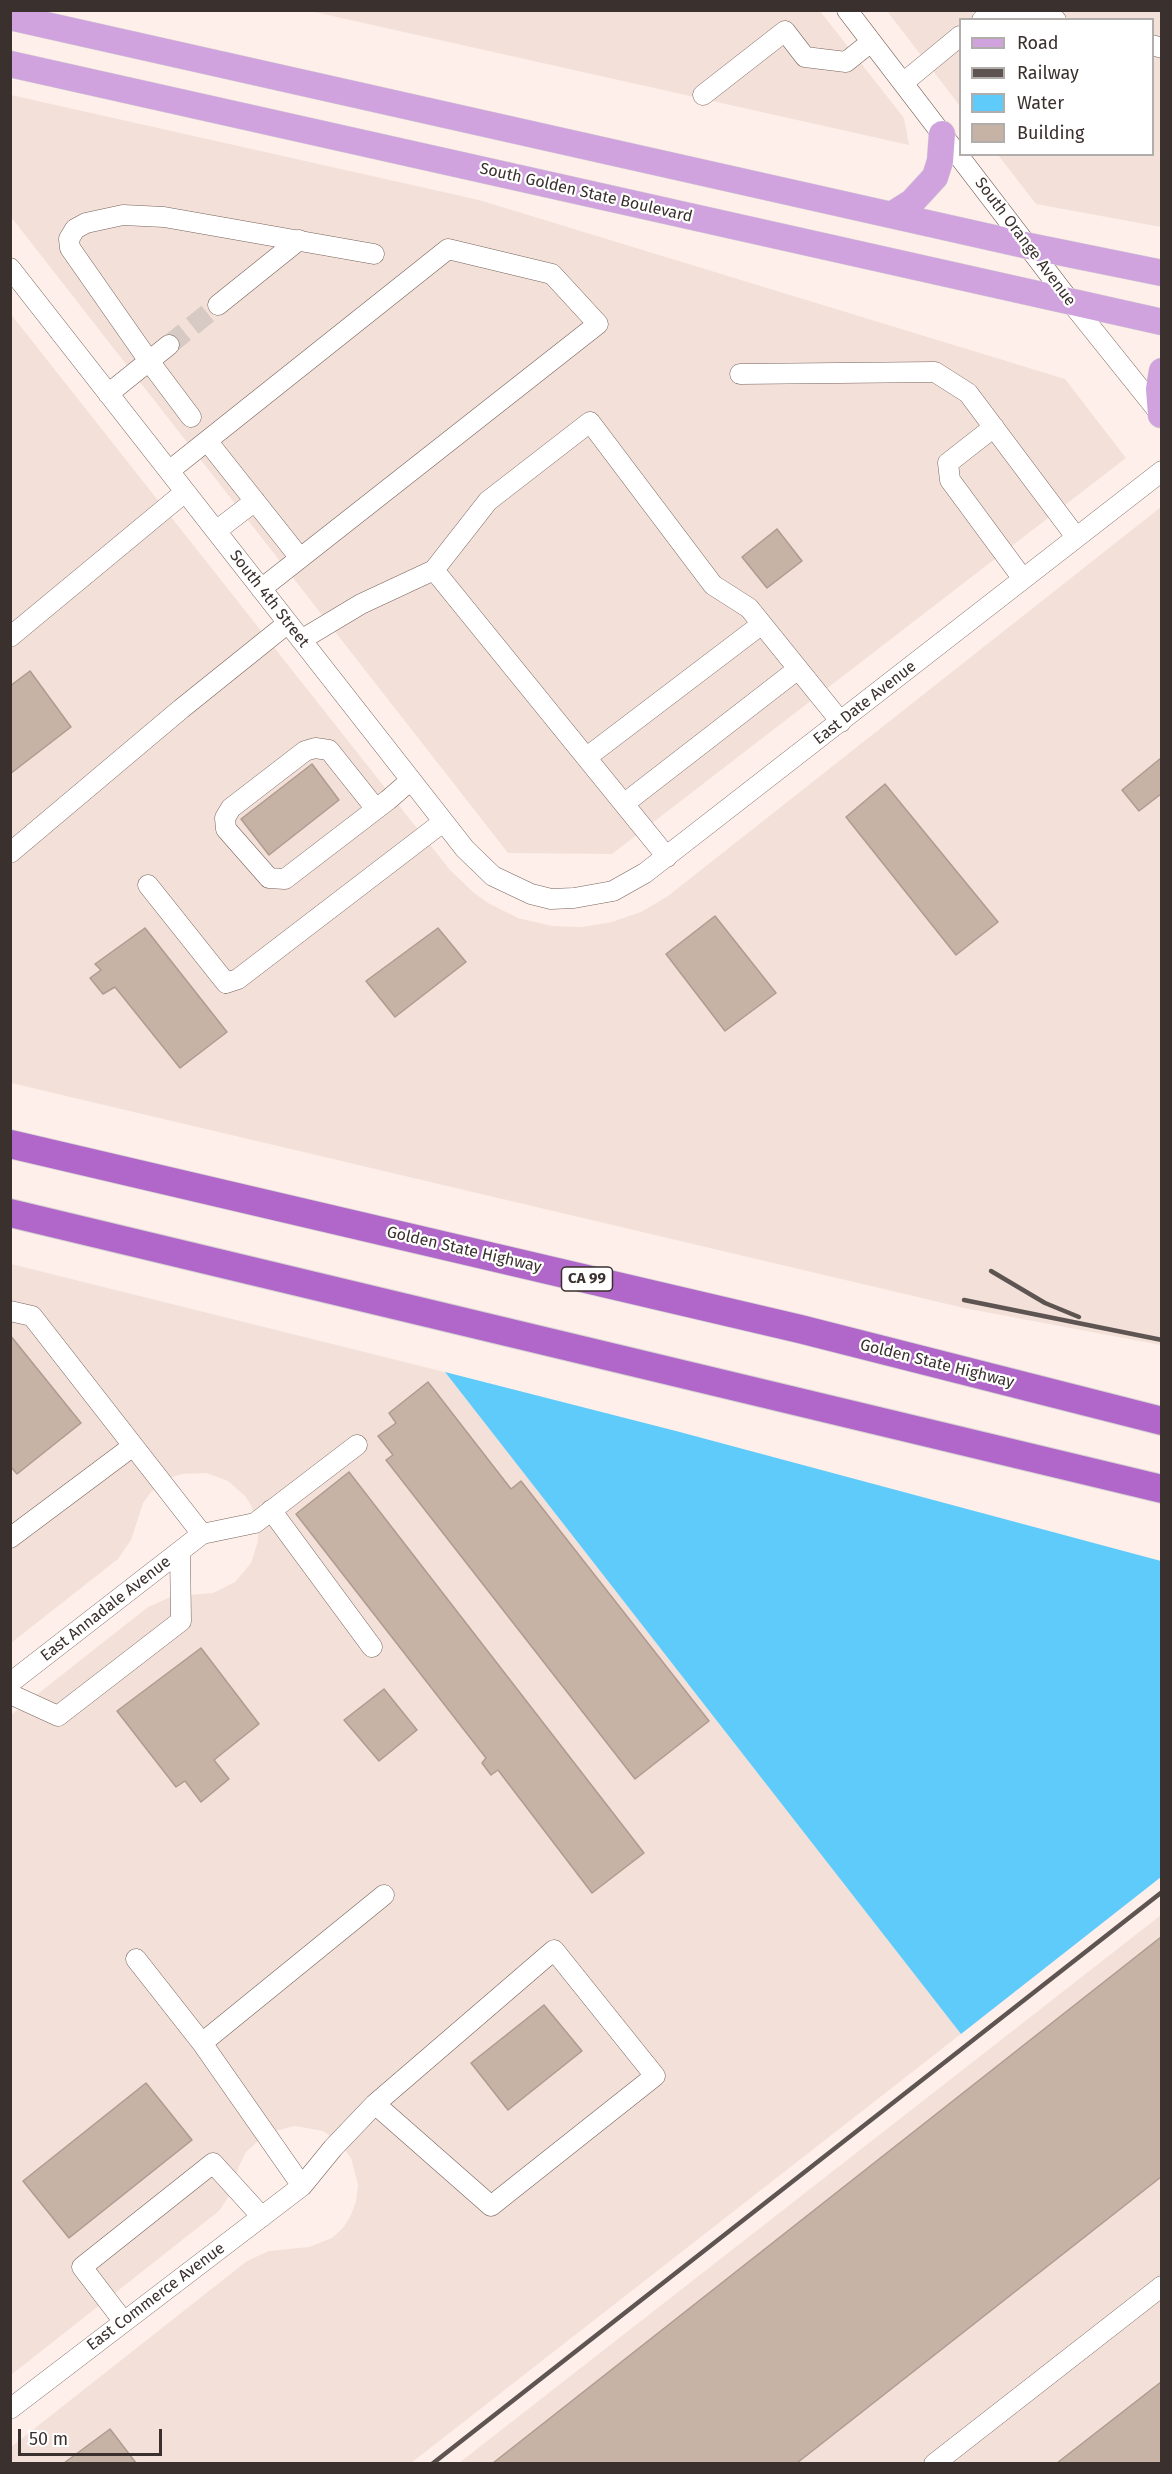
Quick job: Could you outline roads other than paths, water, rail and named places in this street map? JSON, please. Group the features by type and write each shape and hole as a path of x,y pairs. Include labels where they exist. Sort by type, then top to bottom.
{"highway":[{"name":"Golden State Highway","path":"10,1143 800,1329 1161,1421"},
{"path":"10,1213 1161,1489"}],"main road":[{"path":"10,17 1029,246 1161,273"},
{"name":"South Golden State Boulevard","path":"10,64 1161,322"},
{"path":"893,214 912,202 935,177 940,161 942,134"},
{"path":"1161,371 1159,389 1161,415"}],"street":[{"name":"South Orange Avenue","path":"847,10 959,156"},
{"path":"987,18 1005,11 1028,12 1049,18"},
{"path":"704,95 785,31 805,57 846,62 871,42"},
{"path":"903,83 959,37"},
{"name":"South Orange Avenue","path":"959,156 1069,300 1161,415"},
{"path":"191,417 70,248 69,239 75,229 103,218 123,215 164,216 374,254"},
{"path":"218,305 299,240"},
{"path":"169,471 448,249 552,274 598,324 261,589"},
{"name":"South 4th Street","path":"10,268 478,864 493,876 531,894 551,899"},
{"path":"108,394 169,345"},
{"path":"740,374 935,372 968,393 1076,537"},
{"path":"301,640 362,604 434,570 488,501 590,422 713,585 749,608 841,722"},
{"path":"994,427 948,463 950,480 1023,579"},
{"path":"208,442 300,558"},
{"name":"East Date Avenue","path":"551,899 584,897 613,891 628,884 667,857 1161,471"},
{"path":"10,637 185,492"},
{"path":"216,531 255,501"},
{"path":"434,570 667,857"},
{"path":"10,853 181,709 288,623"},
{"path":"587,757 762,624"},
{"path":"625,803 798,669"},
{"path":"376,809 329,750 315,748 305,751 231,808 225,818 226,829 269,878 285,879 376,809 411,780"},
{"path":"148,885 226,983 238,979 443,822"},
{"path":"10,1311 32,1316 202,1534 255,1522 357,1445"},
{"path":"10,1538 133,1446"},
{"path":"271,1510 372,1647"},
{"name":"East Annadale Avenue","path":"10,1683 202,1534"},
{"path":"10,1694 58,1716 181,1621 180,1552"},
{"path":"202,2043 384,1895"},
{"name":"East Commerce Avenue","path":"10,2409 302,2186 333,2148 375,2104 554,1950 655,2076 491,2206 375,2104"},
{"path":"136,1959 202,2043 302,2186"},
{"path":"124,2322 82,2267 213,2163 262,2217"},
{"path":"934,2463 1161,2286"}],"water":[{"path":"445,1372 676,1431 1161,1561 1161,1877 961,2034"}],"tunnel":[{"path":"169,345 218,305"}],"railway":[{"path":"991,1271 1045,1303 1079,1317"},
{"path":"964,1300 1162,1340"},
{"path":"432,2464 1162,1892"}]}
